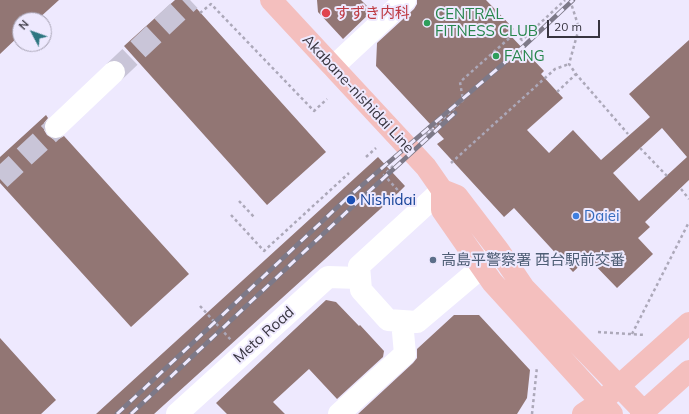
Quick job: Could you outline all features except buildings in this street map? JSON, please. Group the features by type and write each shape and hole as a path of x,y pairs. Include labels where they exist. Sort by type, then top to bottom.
{"main road":[{"name":"Akabane-nishidai Line","path":"271,0 426,168 442,190"},
{"path":"689,323 620,386 599,410 492,282 442,210 442,190 457,196 499,251 524,288 620,386 644,413 689,371"}],"street":[{"path":"333,66 405,0"},
{"path":"56,127 114,72"},
{"path":"442,190 359,266 361,290 388,320 417,322 499,251"},
{"name":"Meto Road","path":"177,414 328,277 359,278"},
{"path":"339,414 405,354 402,321"}],"path":[{"path":"426,135 463,100 460,82 515,33 522,40 565,0"},
{"path":"570,0 578,28 569,64 628,134"},
{"path":"200,13 211,4 314,111 328,99"},
{"path":"451,164 555,69 569,64"},
{"path":"557,92 576,74"},
{"path":"366,157 376,148"},
{"path":"640,148 667,176"},
{"path":"381,178 393,166"},
{"path":"231,215 264,251 349,173"},
{"path":"384,175 399,192"},
{"path":"681,189 689,199"},
{"path":"239,201 255,218"},
{"path":"632,334 689,222"},
{"path":"200,306 235,344"},
{"path":"598,332 650,336"},
{"path":"532,414 537,367"}],"tunnel":[{"path":"114,72 190,0"},
{"path":"0,179 56,127"}],"railway":[{"path":"117,414 346,199 524,46 573,0"},
{"path":"131,414 353,206 455,113"}],"place":[{"name":"すずき内科","path":"326,13"},
{"name":"CENTRAL FITNESS CLUB","path":"427,23"},
{"name":"FANG","path":"496,56"},
{"name":"Nishidai","path":"351,200"},
{"name":"Daiei","path":"576,216"},
{"name":"高島平警察署 西台駅前交番","path":"433,260"}]}
